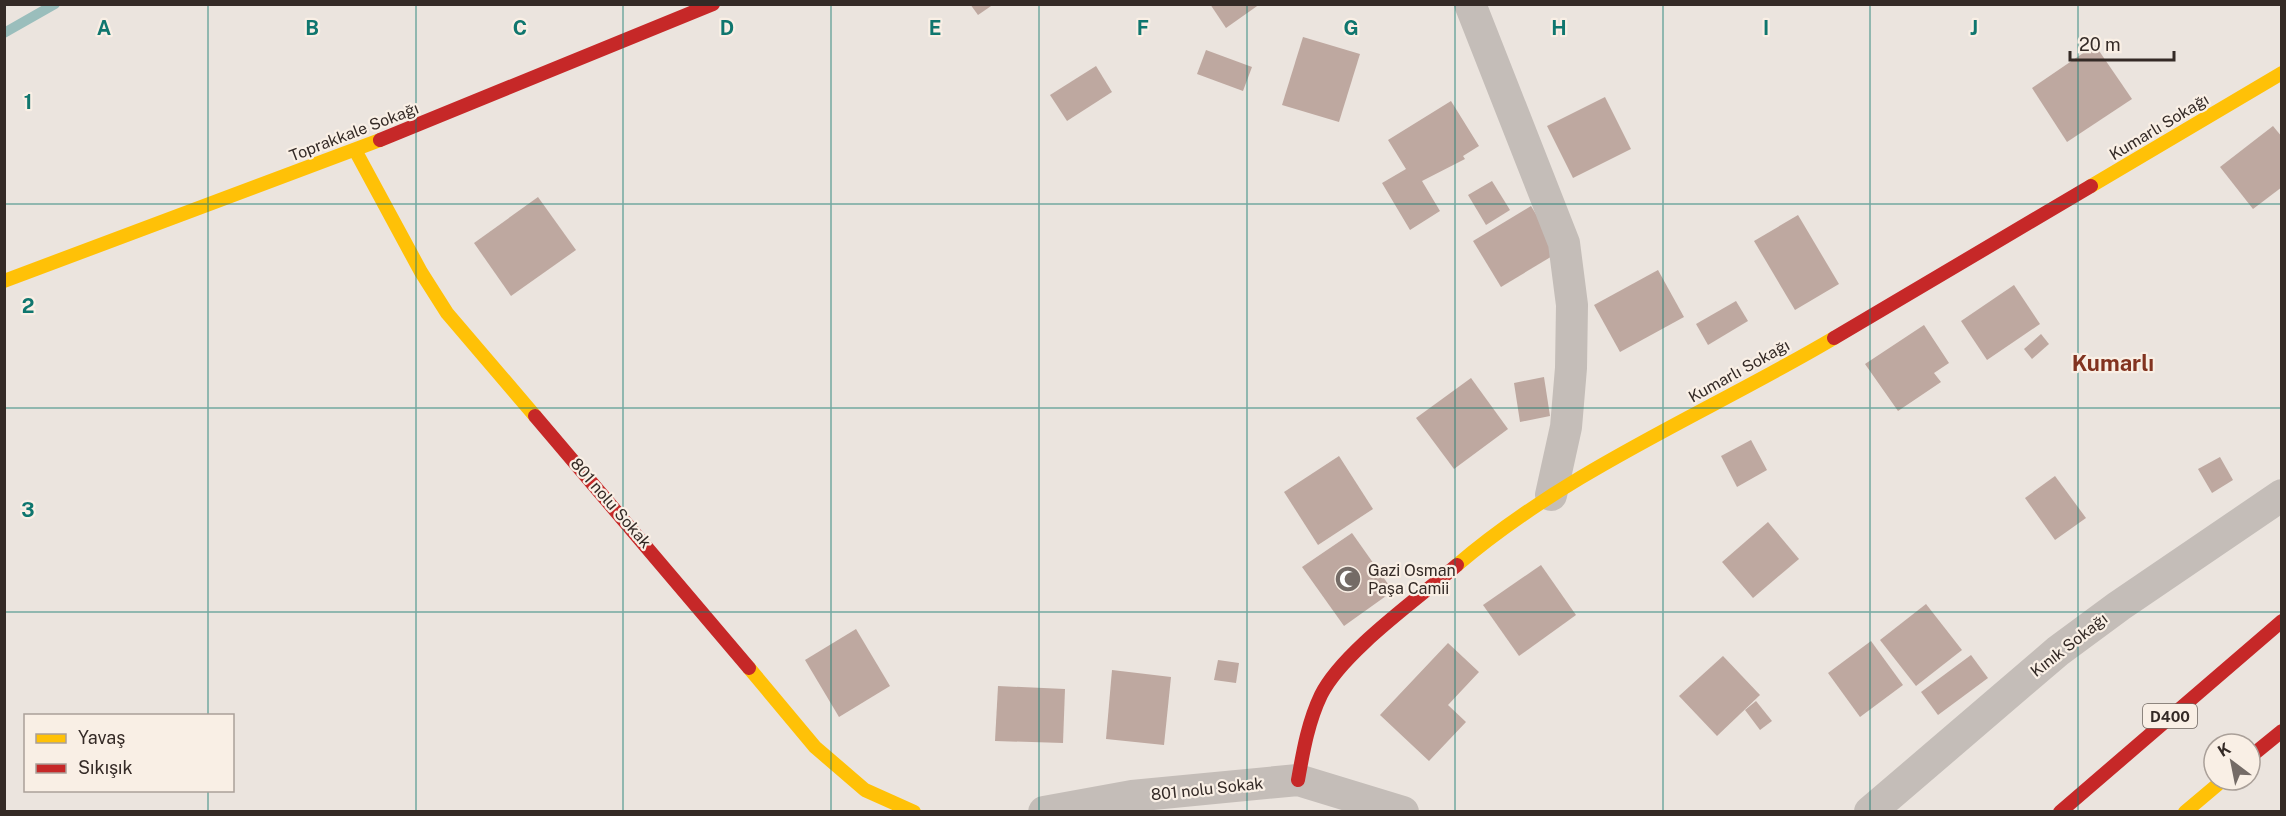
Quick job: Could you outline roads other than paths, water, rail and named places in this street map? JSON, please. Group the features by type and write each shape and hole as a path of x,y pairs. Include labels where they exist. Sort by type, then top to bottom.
{"main road":[{"name":"Toprakkale Sokağı","path":"4,281 355,150 712,4"},
{"name":"Kumarlı Sokağı","path":"1299,780 1307,733 1321,695 1342,664 1483,543 1551,495 1827,342 2282,73"},
{"name":"801 nolu Sokak","path":"355,150 421,272 447,313 481,355 593,481 815,747 865,790 914,812"},
{"name":"D400","path":"2060,812 2282,621"},
{"path":"2262,747 2282,731"},
{"path":"2185,812 2209,792"}],"street":[{"path":"1470,4 1564,243 1572,305 1571,368 1566,428 1551,495"},
{"name":"Kınık Sokağı","path":"1870,812 2058,651 2119,606 2277,500"},
{"path":"1299,780 1403,812"},
{"name":"801 nolu Sokak","path":"1044,812 1132,796 1299,780"}],"waterway":[{"path":"4,33 55,4"}],"place":[{"name":"Gazi Osman Paşa Camii","path":"1348,579"}],"district":[{"name":"Kumarlı","path":"2113,363"}]}
